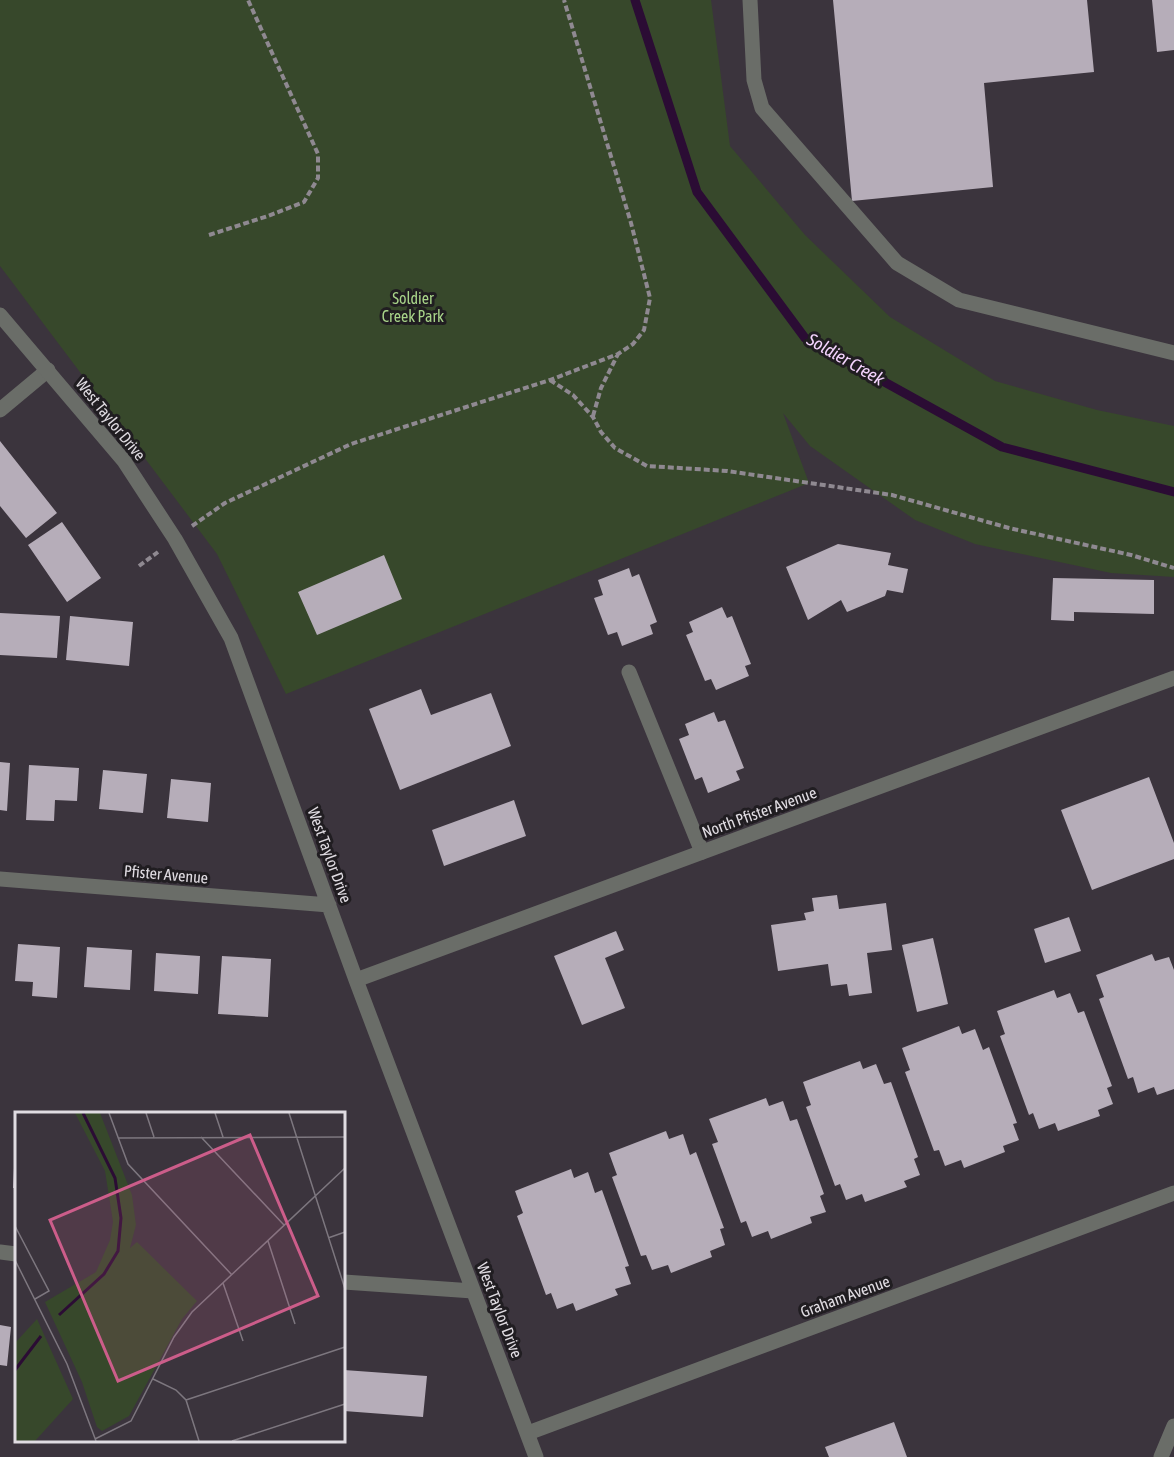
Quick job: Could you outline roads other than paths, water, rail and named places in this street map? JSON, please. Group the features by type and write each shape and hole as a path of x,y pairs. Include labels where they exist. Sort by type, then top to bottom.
{"street":[{"path":"750,0 754,80 762,108 897,263 959,300 1174,353"},
{"name":"West Taylor Drive","path":"0,315 124,461 175,539 231,638 356,980 536,1457"},
{"path":"0,410 48,370"},
{"path":"629,672 702,852"},
{"name":"North Pfister Avenue","path":"356,980 1174,678"},
{"name":"Pfister Avenue","path":"0,879 329,905"},
{"name":"Graham Avenue","path":"528,1433 1174,1193"},
{"path":"0,1252 15,1254"},
{"path":"345,1282 473,1291"},
{"path":"1161,1457 1174,1426"}],"waterway":[{"name":"Soldier Creek","path":"635,0 697,192 805,338 1002,447 1174,492"}],"park label":[{"name":"Soldier Creek Park","path":"413,307"}]}
